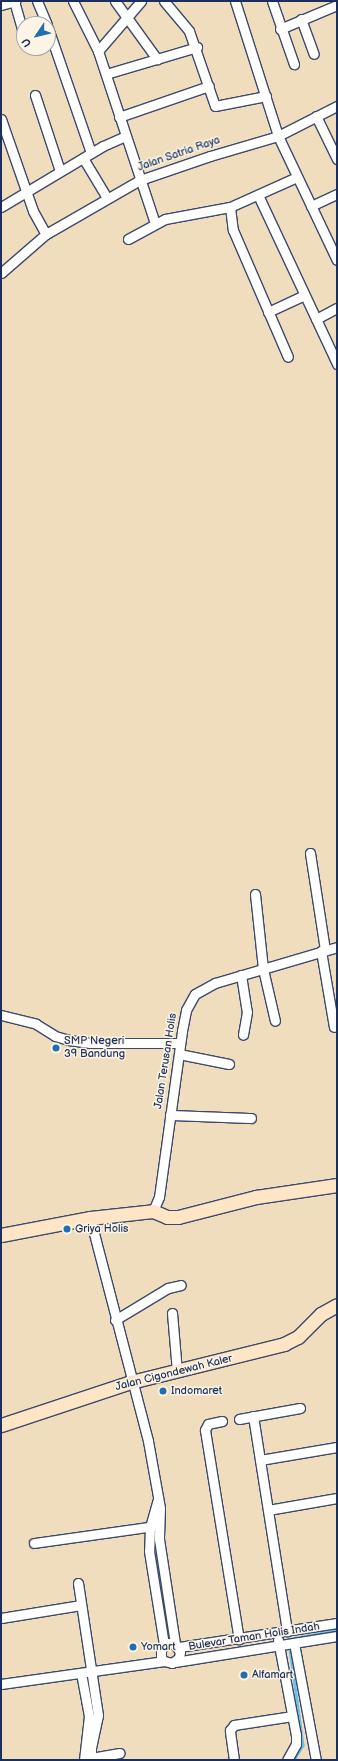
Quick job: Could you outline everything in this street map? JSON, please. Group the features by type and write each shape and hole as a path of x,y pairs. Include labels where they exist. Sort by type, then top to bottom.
{"main road":[{"path":"1,1235 90,1218 153,1211 167,1217 178,1217 256,1197 337,1185"},
{"name":"Jalan Cigondewah Kaler","path":"1,1425 131,1382 284,1344 298,1337 321,1314 337,1305"}],"street":[{"path":"1,5 15,1 19,16"},
{"path":"37,1 44,16"},
{"path":"73,1 98,51 155,223"},
{"path":"115,1 157,59"},
{"path":"98,51 141,1"},
{"path":"164,1 189,30 197,47 209,86 218,107 266,96"},
{"path":"235,1 278,136 337,260"},
{"path":"272,1 280,29 294,64"},
{"path":"280,29 337,5"},
{"path":"301,19 314,54"},
{"path":"106,74 197,47"},
{"path":"56,51 91,153"},
{"path":"119,117 209,86"},
{"path":"35,95 60,171"},
{"name":"Jalan Satria Raya","path":"1,273 46,234 140,180 171,168 278,136 337,106"},
{"path":"316,116 336,153"},
{"path":"1,120 4,141 46,234"},
{"path":"1,207 91,153 125,136"},
{"path":"83,158 107,198"},
{"path":"128,239 155,223 230,207 297,177"},
{"path":"311,206 337,194"},
{"path":"258,195 337,364"},
{"path":"230,207 233,230 288,357"},
{"path":"268,312 304,295"},
{"path":"316,319 337,308"},
{"path":"310,853 334,1027"},
{"path":"255,894 263,969 275,1021"},
{"name":"Jalan Terusan Holis","path":"153,1211 158,1197 186,1010 195,994 214,983 337,947"},
{"path":"241,975 247,1012 243,1035"},
{"path":"1,1015 36,1024 55,1036 69,1040 90,1043 180,1043"},
{"path":"179,1054 229,1064"},
{"path":"170,1115 251,1118"},
{"path":"90,1218 131,1382 148,1441 158,1499 149,1550 164,1645 160,1653 164,1661"},
{"path":"115,1320 168,1288 181,1285"},
{"path":"172,1314 177,1371"},
{"path":"239,1419 300,1408"},
{"path":"253,1416 287,1631"},
{"path":"222,1421 208,1424 205,1430 239,1638"},
{"path":"260,1460 337,1447"},
{"path":"268,1510 337,1498"},
{"path":"34,1543 154,1526"},
{"path":"1,1684 164,1661 175,1662 179,1658 154,1526"},
{"path":"78,1583 98,1715 89,1759"},
{"path":"1,1618 81,1605"},
{"name":"Bulevar Taman Holis Indah","path":"175,1662 278,1639 287,1631 337,1623"},
{"name":"Bulevar Taman Holis Indah","path":"177,1646 239,1638 278,1639 294,1643 337,1636"},
{"path":"278,1639 296,1744 287,1760"},
{"path":"294,1643 316,1760"},
{"path":"164,1645 177,1646"},
{"path":"81,1673 89,1716 89,1759"},
{"path":"234,1760 230,1730 234,1725 292,1716"},
{"path":"89,1759 120,1753"}],"waterway":[{"path":"289,1639 337,1630"},
{"path":"290,1649 303,1745 294,1760"}],"place":[{"name":"SMP Negeri 39 Bandung","path":"56,1048"},
{"name":"Griya Holis","path":"67,1229"},
{"name":"Indomaret","path":"163,1391"},
{"name":"Yomart","path":"133,1647"},
{"name":"Alfamart","path":"244,1675"}]}
